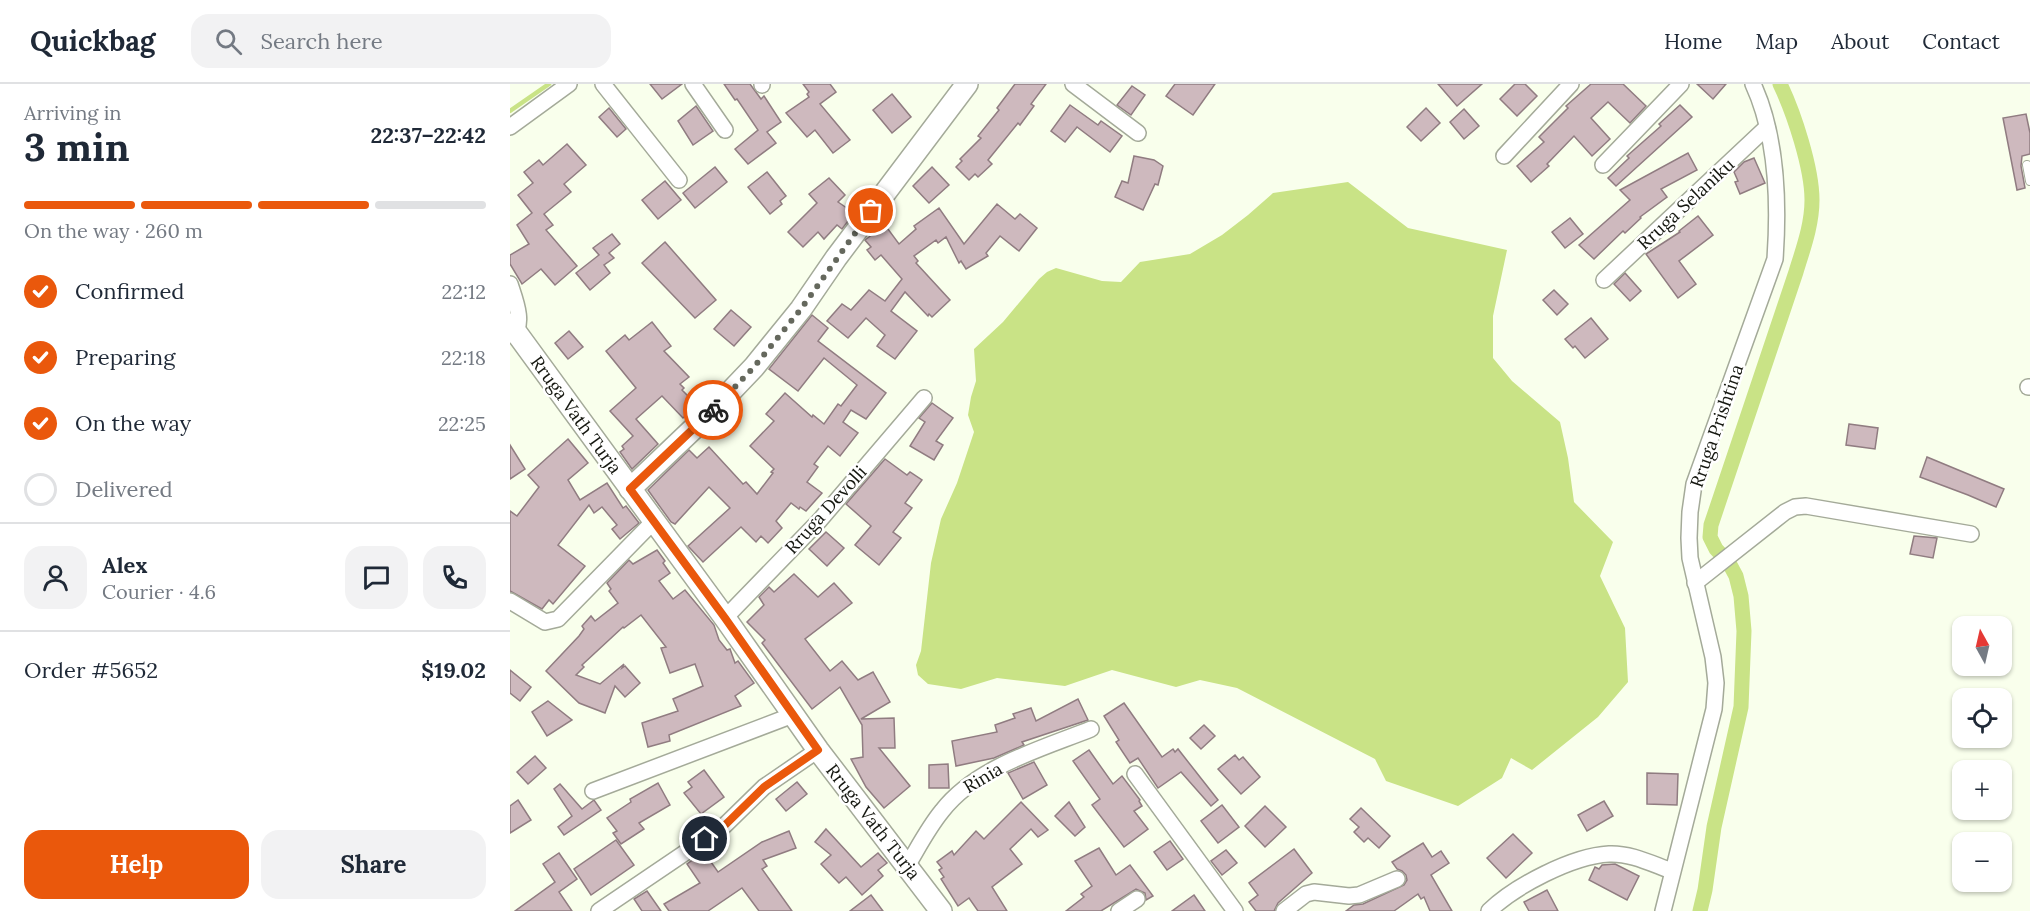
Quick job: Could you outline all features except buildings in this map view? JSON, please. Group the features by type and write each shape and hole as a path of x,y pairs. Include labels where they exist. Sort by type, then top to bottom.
{"street":[{"path":"510,127 569,84"},
{"path":"603,84 679,180"},
{"path":"693,84 725,129"},
{"path":"630,489 712,411 754,367 801,309 843,248 967,84"},
{"path":"1073,84 1138,133"},
{"path":"1504,156 1571,84"},
{"path":"1603,165 1681,84"},
{"name":"Rruga Prishtina","path":"1663,911 1714,709 1716,683 1713,657 1690,558 1689,538 1695,484 1775,259 1778,225 1776,182 1762,104 1753,84"},
{"name":"Rruga Selaniku","path":"1604,280 1767,127"},
{"path":"510,284 519,324 512,331"},
{"name":"Rruga Vath Turja","path":"512,331 725,618 818,750 941,911"},
{"name":"Rruga Devolli","path":"725,618 820,519 924,398"},
{"path":"1695,583 1785,512 1795,507 1806,506 1971,534"},
{"path":"510,601 545,621 558,619 653,522"},
{"path":"593,791 794,715"},
{"name":"Rinia","path":"907,866 941,811 960,791 976,779 1035,751 1091,729"},
{"path":"599,911 723,827 764,787 818,750"},
{"path":"1135,774 1235,911"},
{"path":"1489,911 1510,894 1562,866 1590,858 1611,854 1635,858 1672,871"},
{"path":"1284,911 1306,894 1314,891 1359,895 1398,879"},
{"path":"1119,911 1137,899"}],"lane":[{"path":"2027,165 2030,181"}],"shaded area":[{"path":"1348,182 1408,228 1507,250 1493,316 1493,358 1512,381 1560,422 1574,502 1613,542 1600,576 1625,628 1628,682 1598,717 1532,770 1511,758 1502,778 1458,806 1386,781 1375,759 1237,688 1200,680 1176,687 1112,670 1065,686 997,678 961,689 928,684 918,675 916,665 921,651 931,563 941,519 957,483 974,432 968,415 976,381 974,349 1003,322 1047,272 1056,268 1102,281 1121,282 1140,262 1190,254 1222,235 1273,193"}],"waterway":[{"path":"510,111 549,84"},
{"path":"1700,911 1714,827 1741,707 1744,631 1741,596 1736,576 1710,537 1711,525 1796,272 1807,237 1812,209 1806,157 1780,84"}],"way so far":[{"path":"713,410 754,367 801,309 871,211"}],"route":[{"path":"705,839 723,827 764,787 818,750 630,489 713,410"}]}
